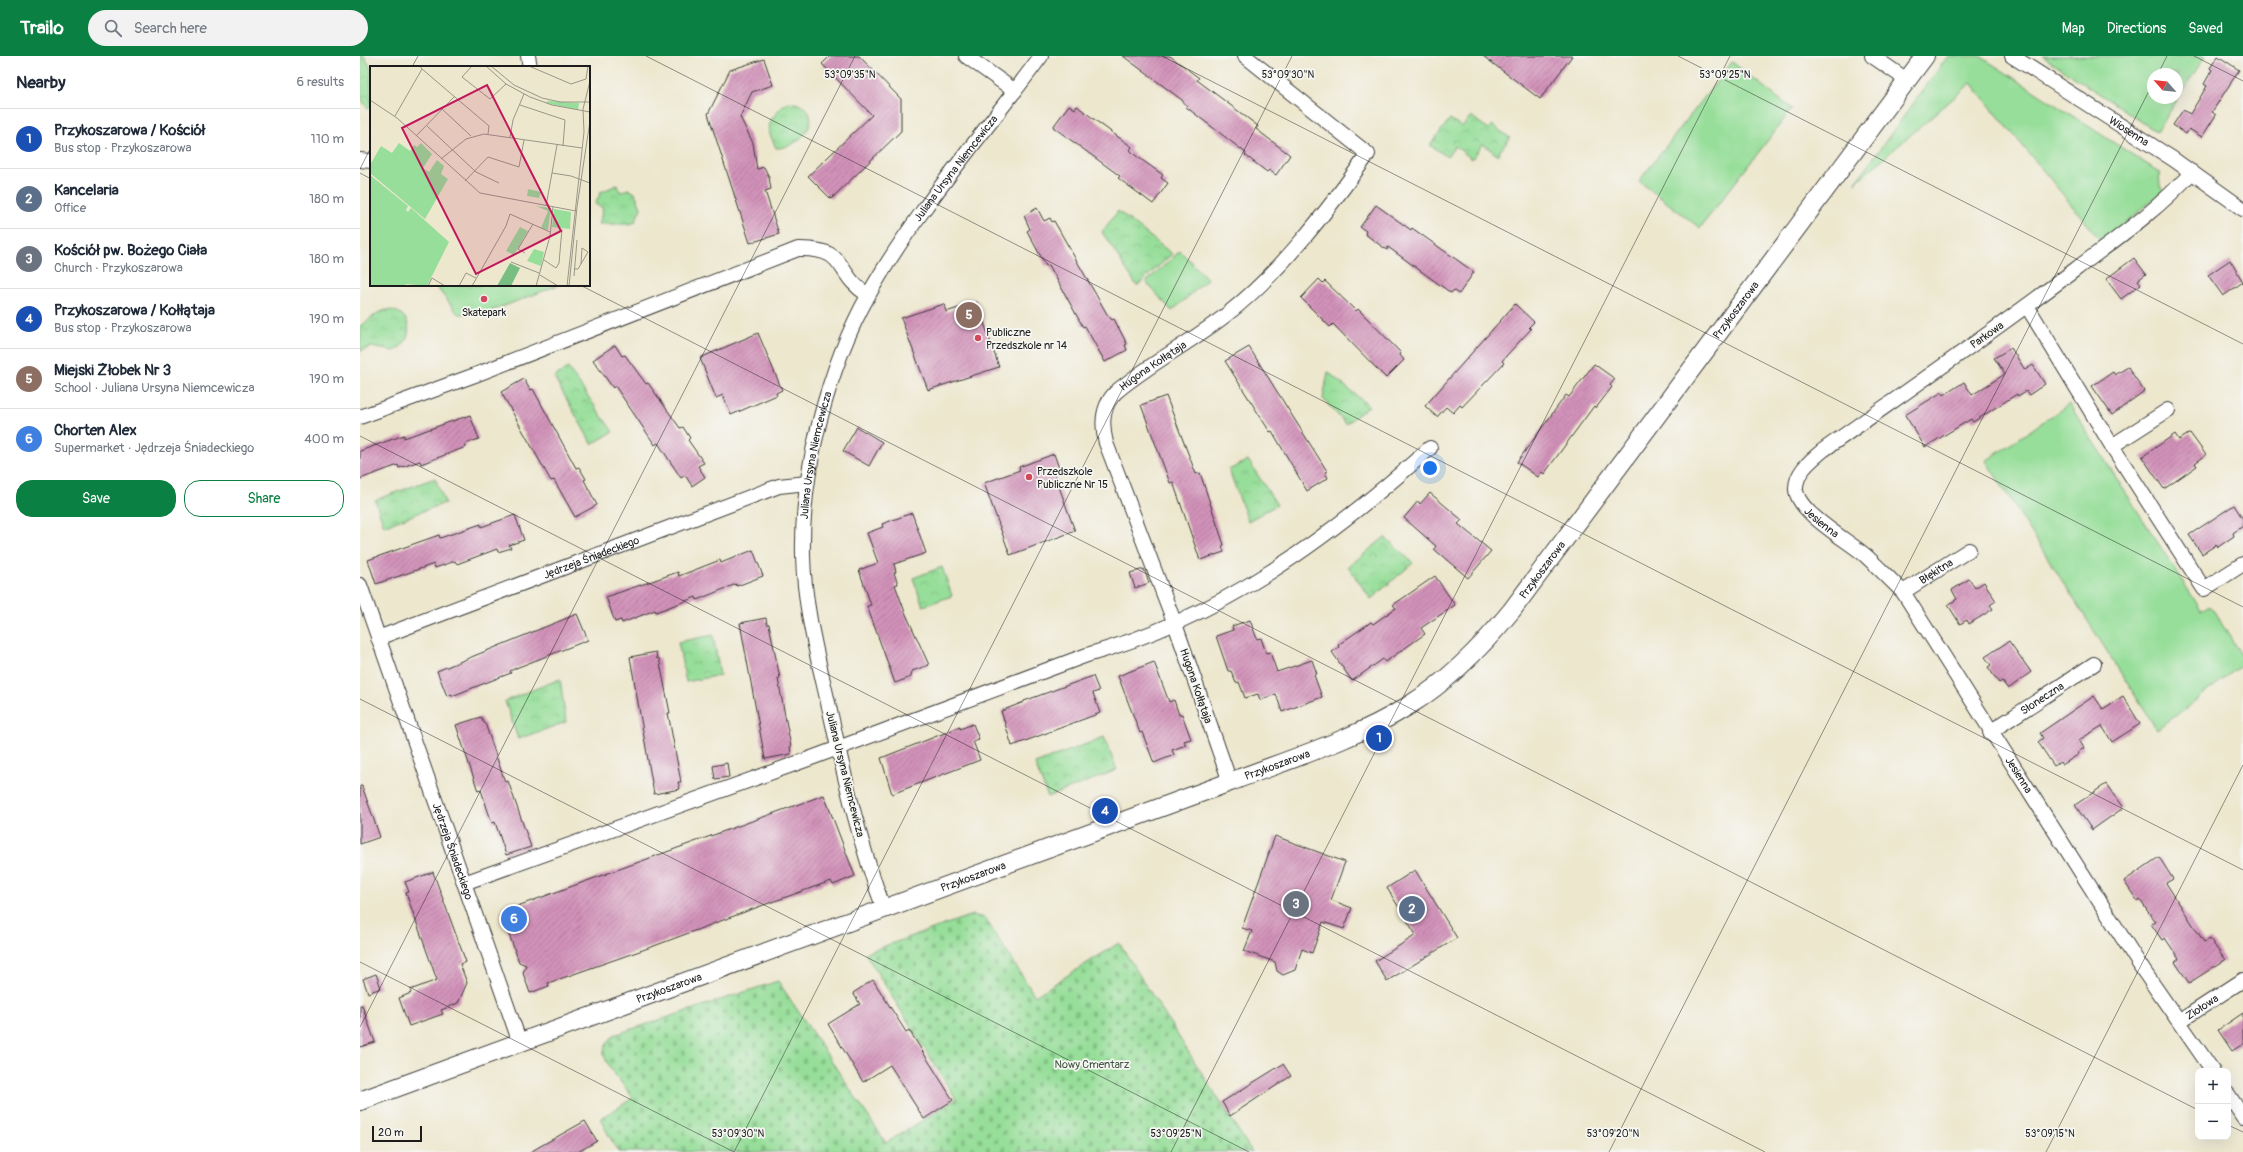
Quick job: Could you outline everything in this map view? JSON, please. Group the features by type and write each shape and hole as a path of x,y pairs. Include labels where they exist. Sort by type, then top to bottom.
{"street":[{"path":"528,56 530,66"},
{"path":"966,56 1015,91"},
{"name":"Juliana Ursyna Niemcewicza","path":"884,909 863,845 838,749 809,614 803,556 806,483 825,403 846,342 868,295 902,239 1041,56"},
{"name":"Hugona Kołłątaja","path":"1230,782 1175,624 1106,443 1102,423 1107,403 1110,398 1128,381 1184,345 1244,299 1300,240 1368,154 1245,56"},
{"path":"1872,56 1907,80"},
{"name":"Przykoszarowa","path":"360,1101 1320,748 1386,719 1429,692 1481,647 1512,610 1925,56"},
{"name":"Wiosenna","path":"2012,56 2192,172 2243,209"},
{"path":"360,160 370,161"},
{"name":"Parkowa","path":"1800,502 1796,491 1797,479 1808,463 1822,450 2028,306 2125,232 2177,189 2192,172"},
{"path":"360,417 475,375 798,249 817,248 829,253 837,259 853,285 868,295"},
{"path":"2028,306 2112,446 2204,589 2243,564"},
{"path":"2112,446 2168,410"},
{"path":"464,884 838,749 1087,655 1138,639 1175,624 1221,602 1292,559 1366,503 1430,448"},
{"name":"Jędrzeja Śniadeckiego","path":"378,638 779,486 806,483"},
{"name":"Jesienna","path":"1800,502 1812,514 1865,555 1903,592 1990,732 2143,970 2180,1021 2211,1068"},
{"name":"Błękitna","path":"1903,592 1969,550"},
{"name":"Jędrzeja Śniadeckiego","path":"360,585 520,1043"},
{"name":"Słoneczna","path":"1990,732 2094,664"},
{"name":"Ziołowa","path":"2180,1021 2243,980"},
{"path":"2231,1099 2243,1117"}],"green space":[{"path":"360,56 364,56 370,66 370,108 368,109 360,97"},
{"path":"1948,56 1980,56 2159,172 2160,186 2164,191 2102,242 1971,83 1855,183"},
{"path":"2042,56 2205,56 2183,91 2183,68 2147,68 2147,104 2175,104 2157,132"},
{"path":"1732,62 1792,109 1700,228 1639,181"},
{"path":"789,102 801,105 808,111 811,118 809,126 797,141 787,146 776,148 769,132 770,119 773,118 781,107"},
{"path":"1471,116 1488,129 1492,125 1510,138 1497,155 1483,144 1472,159 1455,146 1447,157 1430,145 1450,119 1462,127"},
{"path":"617,185 620,192 628,189 635,193 641,208 635,222 630,224 599,224 603,208 595,204 601,192"},
{"path":"1118,211 1172,254 1137,286 1102,232"},
{"path":"1180,251 1208,279 1172,311 1146,282"},
{"name":"Skatepark","path":"436,286 556,286 486,313 458,314"},
{"path":"386,310 395,311 402,315 406,320 408,333 406,340 394,351 371,347 360,351 360,326 378,313"},
{"path":"568,368 613,432 592,444 554,377"},
{"path":"1328,372 1369,406 1346,424 1323,399"},
{"path":"2069,404 2201,610 2210,605 2243,658 2243,664 2157,730 1986,461"},
{"path":"1248,460 1277,505 1248,521 1229,470"},
{"path":"435,478 445,503 384,526 375,500"},
{"path":"1385,537 1413,563 1371,599 1348,567"},
{"path":"942,567 952,596 923,606 913,578"},
{"path":"713,635 720,675 686,682 678,642"},
{"path":"560,679 566,722 518,739 505,701"},
{"path":"1104,737 1117,770 1048,797 1035,764"},
{"name":"Nowy Cmentarz","path":"972,915 985,918 1035,996 1119,943 1252,1152 618,1152 600,1119 633,1098 605,1058 604,1051 614,1035 778,981 886,1143 956,1099 865,953"}],"building":[{"path":"830,56 859,56 901,99 901,131 831,199 808,176 872,115 822,64"},
{"path":"1123,56 1170,56 1199,78 1197,80 1258,126 1256,129 1290,155 1276,175 1269,170 1267,172 1245,155 1246,153 1186,107 1187,106 1182,100"},
{"path":"1483,56 1572,56 1540,99"},
{"path":"2218,56 2239,70 2212,112 2216,115 2202,137 2189,129 2186,134 2173,125 2183,110 2190,114 2207,86 2204,84 2212,70 2210,68"},
{"path":"764,59 773,85 752,92 740,117 753,143 757,169 764,167 769,177 771,189 765,191 779,234 750,243 708,114 730,70"},
{"path":"1069,105 1075,109 1077,106 1132,147 1130,150 1135,155 1163,175 1161,178 1168,183 1153,204 1118,178 1120,176 1053,127"},
{"path":"1376,205 1411,230 1412,228 1474,272 1459,294 1454,290 1451,293 1388,247 1387,250 1365,234 1366,231 1360,227"},
{"path":"1037,208 1044,221 1050,218 1052,222 1054,221 1107,314 1112,320 1114,319 1127,344 1125,345 1127,350 1105,362 1085,326 1083,327 1049,265 1046,266 1027,231 1030,229 1024,216"},
{"path":"2134,258 2146,274 2138,280 2141,284 2121,299 2106,279"},
{"path":"2230,260 2243,282 2223,296 2208,275"},
{"path":"1319,279 1323,283 1325,281 1356,311 1358,309 1401,353 1400,355 1404,360 1386,378 1333,324 1330,327 1301,298"},
{"path":"977,302 999,367 928,390 901,318 944,304 946,312"},
{"path":"1515,304 1534,322 1529,327 1531,329 1502,361 1504,363 1462,407 1460,405 1453,413 1446,407 1437,417 1425,406"},
{"path":"758,333 782,390 776,393 777,395 731,415 723,395 716,398 700,358"},
{"path":"615,345 622,356 625,355 646,384 648,383 680,428 683,427 690,438 688,440 704,463 698,466 705,477 692,486 685,475 681,478 658,443 655,445 615,386 613,388 593,360"},
{"path":"1249,347 1327,471 1325,472 1328,478 1307,491 1272,431 1270,432 1225,361"},
{"path":"2011,348 2025,370 2033,365 2045,384 2029,395 2026,391 2018,396 2017,394 1973,422 1971,419 1925,447 1905,415 1942,392 1944,395 1964,382 1972,395 2005,374 1994,358"},
{"path":"1594,364 1615,379 1610,385 1612,387 1596,408 1594,406 1544,474 1542,472 1538,477 1517,462 1566,395 1569,397"},
{"path":"2128,367 2144,391 2112,415 2092,386 2113,372 2115,375"},
{"path":"524,379 530,390 533,389 576,468 579,467 586,479 584,480 597,505 575,517 554,480 551,481 501,392"},
{"path":"1166,396 1196,474 1200,473 1224,545 1222,546 1224,552 1200,560 1173,482 1170,483 1141,405"},
{"path":"470,415 479,439 465,444 466,447 421,464 420,461 399,468 398,465 360,479 360,451 404,435 404,438"},
{"path":"857,427 882,442 869,466 843,451"},
{"path":"2190,433 2206,455 2195,463 2197,466 2164,489 2142,457 2175,434 2179,440"},
{"path":"1054,454 1059,468 1053,470 1075,531 1010,555 984,483 1020,470 1019,467"},
{"path":"1430,493 1462,520 1458,524 1491,551 1468,578 1434,549 1436,546 1404,518 1418,501 1420,504"},
{"path":"2234,505 2243,519 2243,526 2233,533 2234,536 2218,547 2216,545 2202,554 2189,535"},
{"path":"912,513 926,553 894,564 896,572 894,573 898,584 895,585 905,612 929,665 912,671 911,677 895,683 867,606 871,605 859,570 878,563 867,533 883,527 882,524"},
{"path":"515,515 524,540 509,545 511,548 498,552 497,549 457,564 455,561 435,568 434,564 376,584 368,560 439,535 440,538 481,524 481,527"},
{"path":"753,550 763,576 737,586 736,584 697,600 696,597 656,612 655,610 622,623 621,620 615,622 606,597 678,572 679,576 720,560 721,563"},
{"path":"1144,569 1149,583 1135,588 1130,573"},
{"path":"1435,576 1455,605 1421,628 1425,634 1385,662 1383,659 1352,681 1332,652 1339,647 1338,645 1371,622 1373,624 1396,608 1393,605"},
{"path":"1969,579 1975,588 1984,582 1996,601 1990,605 1993,609 1969,624 1967,620 1960,624 1948,605 1957,599 1952,590"},
{"path":"577,614 588,640 516,668 510,671 511,673 452,696 452,694 447,696 437,671"},
{"path":"766,618 767,624 769,624 780,678 778,679 791,754 765,759 740,623"},
{"path":"1250,620 1257,639 1261,638 1266,653 1270,652 1277,672 1312,660 1317,674 1314,675 1322,697 1282,712 1276,694 1260,700 1258,694 1245,698 1239,682 1236,683 1231,671 1228,671 1216,636 1233,630 1232,626"},
{"path":"2009,641 2031,672 2008,689 2002,681 1999,683 1988,667 1991,665 1985,657"},
{"path":"656,652 657,659 659,658 670,713 668,713 681,782 678,782 680,789 654,794 630,657"},
{"path":"1154,662 1169,702 1174,700 1179,715 1182,714 1191,739 1184,741 1186,745 1172,750 1174,755 1154,763 1142,732 1140,733 1118,676"},
{"path":"1093,676 1099,691 1093,693 1100,713 1012,746 1001,711"},
{"path":"2094,696 2103,709 2123,696 2140,724 2112,742 2102,726 2079,740 2084,748 2078,752 2079,754 2062,765 2060,762 2054,766 2038,742 2043,738 2040,733"},
{"path":"481,717 485,723 505,782 508,781 531,847 506,855 495,822 492,823 481,790 478,791 456,725"},
{"path":"973,724 979,739 973,741 980,760 892,794 881,758 960,727 960,729"},
{"path":"727,763 729,777 715,779 713,766"},
{"path":"2106,784 2123,808 2092,830 2075,805"},
{"path":"360,786 362,786 380,837 360,844"},
{"path":"824,795 855,876 833,885 831,881 758,907 654,946 548,983 549,986 530,993 523,973 526,965 519,962 501,912"},
{"path":"1275,836 1345,862 1331,900 1352,908 1344,929 1323,922 1312,953 1302,949 1295,970 1283,975 1277,971 1275,962 1244,951 1252,931 1242,928"},
{"path":"2159,857 2173,879 2166,883 2204,942 2210,939 2225,960 2189,983 2175,962 2179,959 2165,938 2162,940 2151,924 2155,922 2140,900 2138,902 2124,881"},
{"path":"1415,870 1457,938 1387,981 1375,961 1416,935 1387,888"},
{"path":"433,872 466,962 460,964 467,983 458,1003 441,1010 443,1014 409,1026 399,998 411,993 410,990 437,980 406,893 409,892 405,882"},
{"path":"376,974 381,988 368,993 363,979"},
{"path":"873,980 906,1032 909,1030 953,1100 924,1119 890,1065 863,1082 828,1024 860,1004 853,993"},
{"path":"360,1005 362,1005 375,1042 360,1047"},
{"path":"2243,1013 2243,1044 2232,1051 2218,1030"},
{"path":"1283,1064 1291,1076 1230,1116 1222,1102"},
{"path":"585,1121 597,1141 578,1152 530,1152"}],"place":[{"name":"Skatepark","path":"484,299"},
{"name":"Miejski Żłobek Nr 3","path":"969,315"},
{"name":"Publiczne Przedszkole nr 14","path":"978,338"},
{"name":"Przedszkole Publiczne Nr 15","path":"1029,477"},
{"name":"Przykoszarowa / Kościół","path":"1379,738"},
{"name":"Przykoszarowa / Kołłątaja","path":"1105,811"},
{"name":"Kościół pw. Bożego Ciała","path":"1296,904"},
{"name":"Kancelaria","path":"1412,909"},
{"name":"Chorten Alex","path":"514,919"}]}
